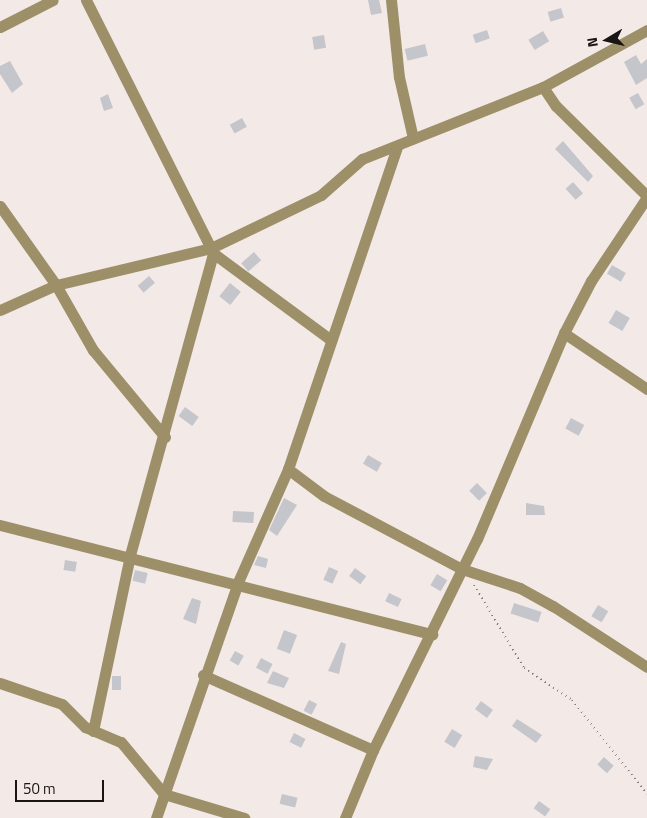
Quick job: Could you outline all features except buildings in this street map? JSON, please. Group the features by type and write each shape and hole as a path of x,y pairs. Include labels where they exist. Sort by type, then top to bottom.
{"street":[{"path":"0,27 53,0"},
{"path":"86,0 212,251 331,340"},
{"path":"391,0 400,77 413,138"},
{"path":"0,310 56,285 212,251 321,195 362,159 397,147 413,138 543,87 647,30"},
{"path":"345,818 373,750 432,634 462,569 564,333 591,281 647,196 556,106 543,87"},
{"path":"156,818 203,675 238,582 288,468 397,147"},
{"path":"0,206 56,285 93,350 164,437"},
{"path":"93,731 130,555 164,437 212,251"},
{"path":"564,333 647,389"},
{"path":"288,468 324,496 462,569 520,588 647,667"},
{"path":"0,525 238,582 432,634"},
{"path":"203,675 373,750"},
{"path":"0,683 62,704 93,731 121,742 164,794 244,818"}],"path":[{"path":"462,569 524,668 572,700 647,794"}]}
